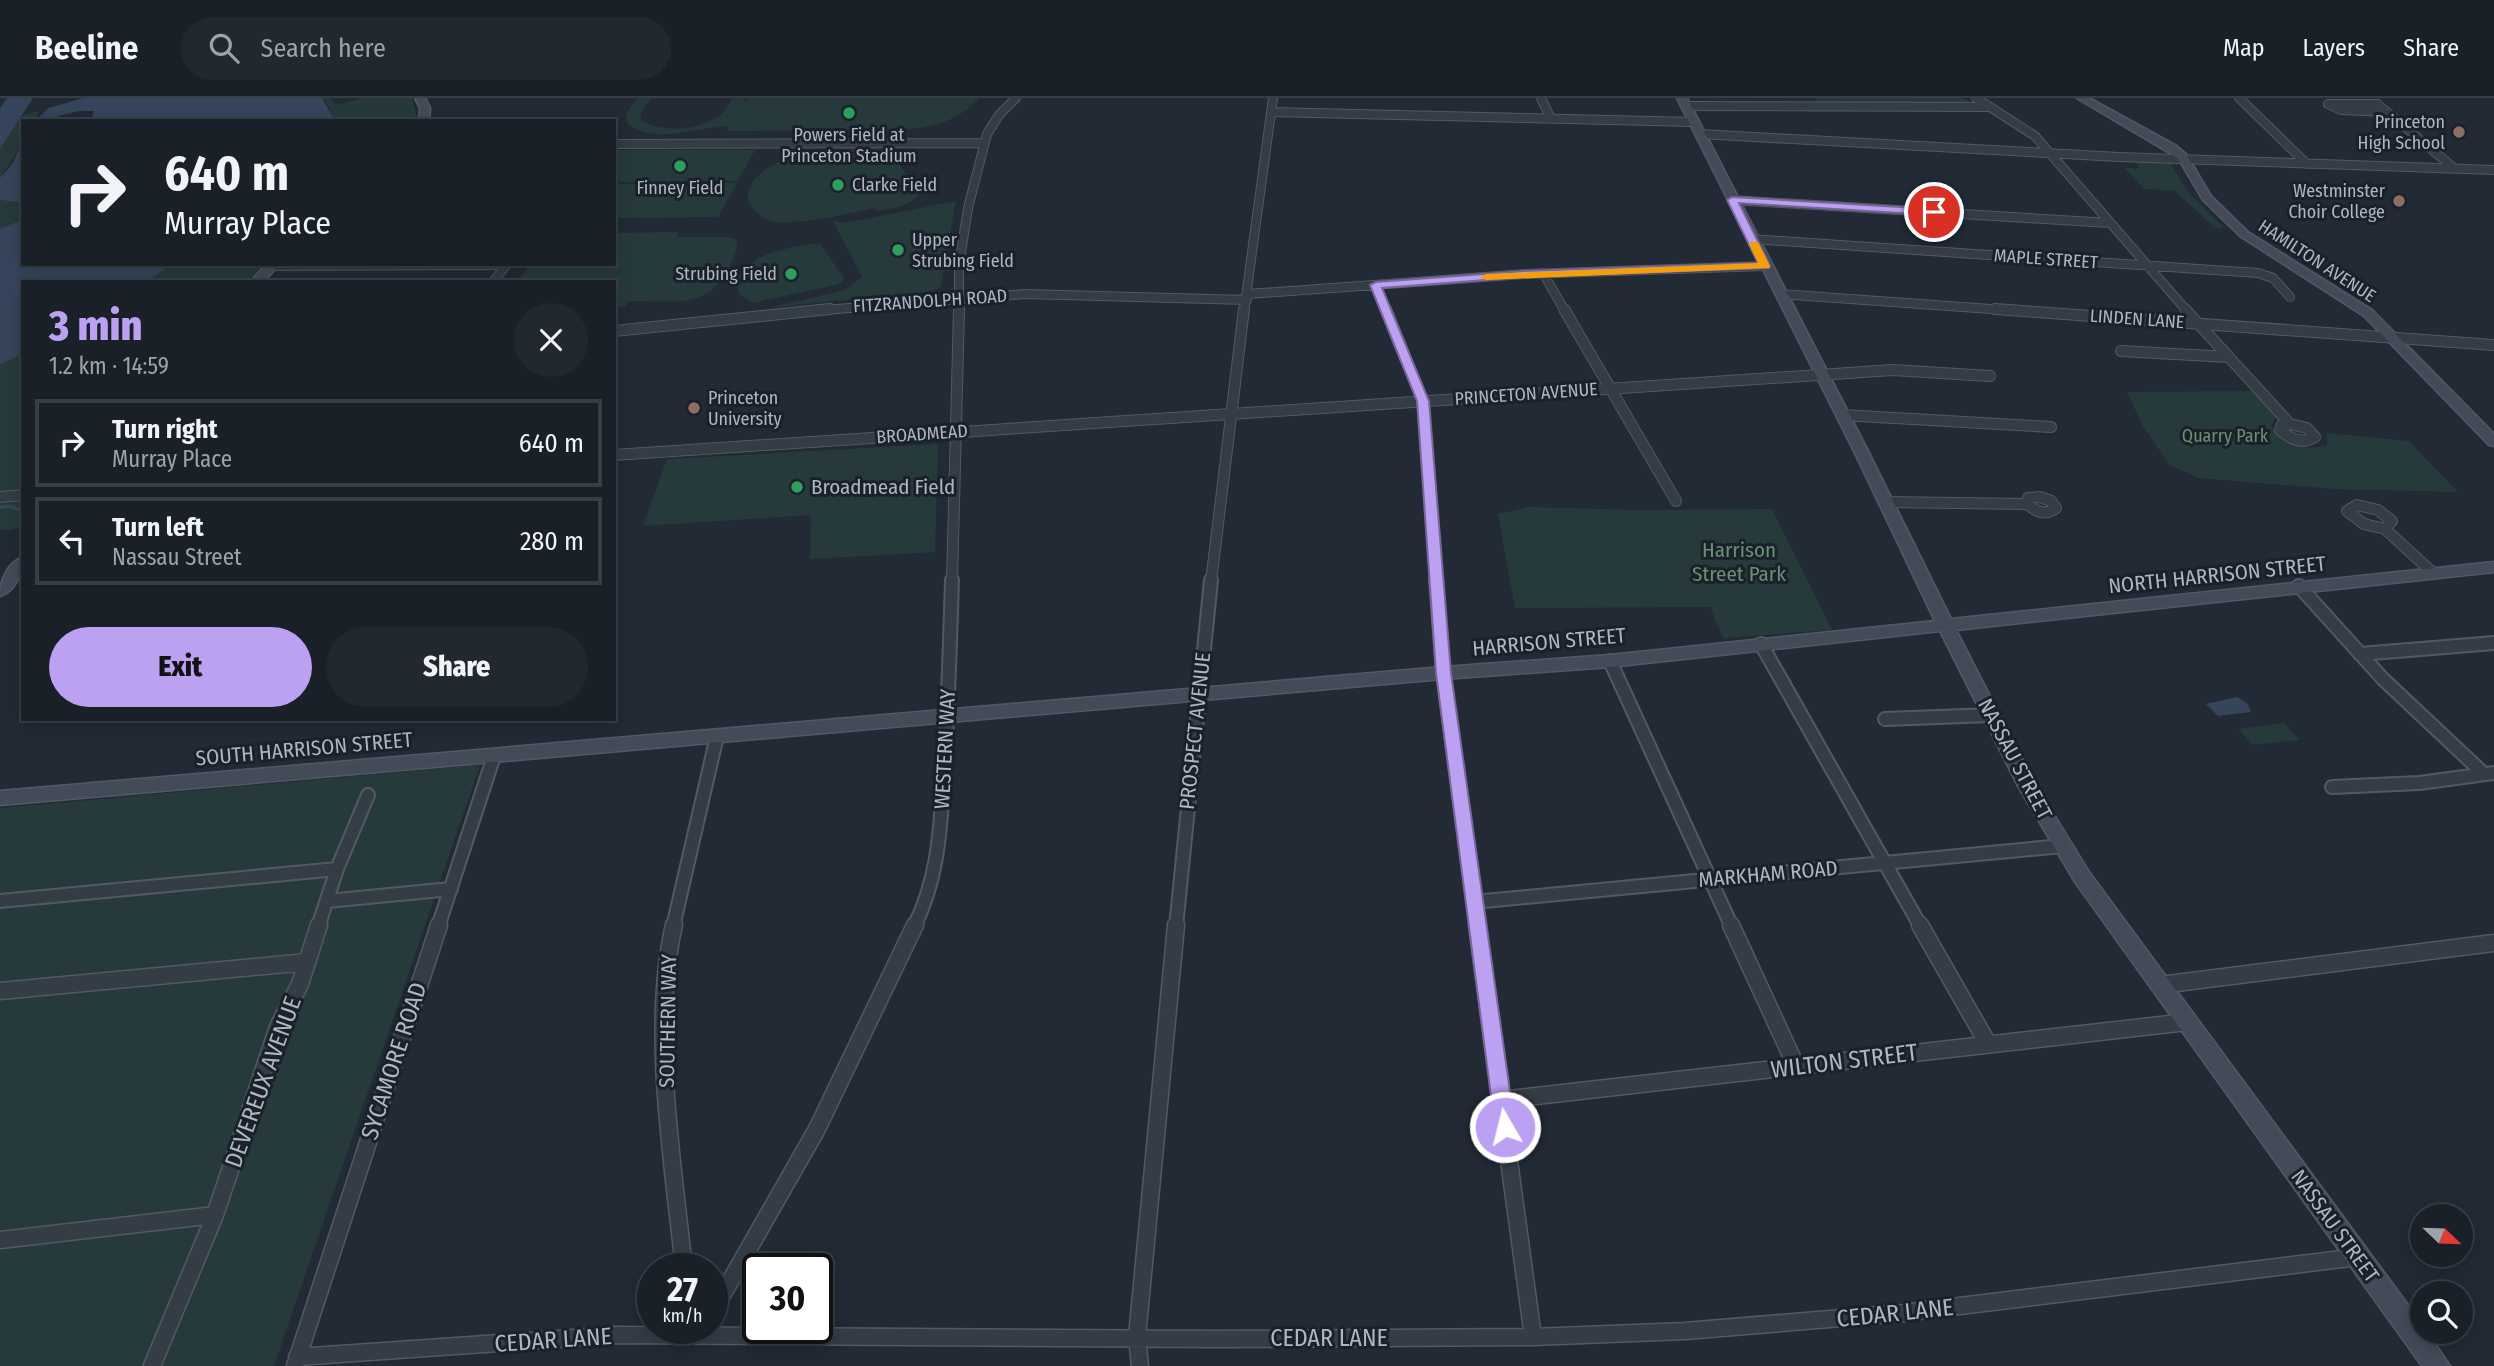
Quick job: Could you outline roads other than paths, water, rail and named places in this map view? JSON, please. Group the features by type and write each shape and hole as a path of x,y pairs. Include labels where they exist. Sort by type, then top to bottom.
{"street":[{"path":"421,98 425,108 424,119"},
{"path":"616,144 986,139 999,115 1016,98"},
{"name":"PROSPECT AVENUE","path":"1140,1366 1137,1337 1198,694 1230,414 1273,98"},
{"path":"1541,98 1551,119"},
{"path":"1976,98 2027,129 2051,153 2146,265 2290,424"},
{"name":"HAMILTON AVENUE","path":"2081,98 2164,142 2184,160 2207,198 2244,234 2353,301 2393,337 2494,442"},
{"path":"2239,98 2306,163"},
{"path":"2370,98 2455,169"},
{"path":"1684,102 1992,107"},
{"name":"NASSAU STREET","path":"1684,102 2036,804 2062,846 2186,1022 2437,1366"},
{"path":"2378,104 2328,104 2341,110 2387,112"},
{"path":"1271,112 1694,122"},
{"path":"1700,134 2184,160 2494,170"},
{"name":"WESTERN WAY","path":"728,1285 817,1129 923,909 934,874 939,843 947,716 957,432 959,265 968,208 986,139"},
{"path":"1732,200 2110,223"},
{"name":"MAPLE STREET","path":"1751,239 2258,273 2273,278 2290,297"},
{"path":"258,280 273,266"},
{"path":"495,280 505,266"},
{"name":"FITZRANDOLPH ROAD","path":"616,331 1025,294 1247,297 1543,273 1765,266"},
{"path":"1543,273 1676,501"},
{"path":"1376,285 1423,401 1443,673 1533,1337"},
{"name":"LINDEN LANE","path":"1780,294 2494,345"},
{"path":"2121,351 2228,357"},
{"name":"PRINCETON AVENUE","path":"1230,414 1911,369 1990,376"},
{"name":"BROADMEAD","path":"616,455 1230,414"},
{"path":"1842,415 2051,426"},
{"path":"0,497 21,495"},
{"path":"1886,502 2027,504"},
{"path":"2385,528 2433,573"},
{"path":"0,591 21,565"},
{"name":"NORTH HARRISON STREET","path":"1945,625 2299,586 2494,568"},
{"path":"2299,586 2360,654 2489,773"},
{"name":"HARRISON STREET","path":"989,713 1610,661 1945,625"},
{"path":"2360,654 2494,643"},
{"path":"1761,644 1883,863 1989,1045"},
{"path":"1610,661 1796,1066"},
{"name":"SOUTH HARRISON STREET","path":"0,798 989,713"},
{"path":"1885,719 1991,715"},
{"name":"SOUTHERN WAY","path":"682,1253 667,1103 664,997 668,949 717,736"},
{"name":"SYCAMORE ROAD","path":"296,1361 494,755"},
{"path":"2332,787 2418,783 2489,773"},
{"name":"DEVEREUX AVENUE","path":"152,1366 215,1215 278,1027 294,998 337,869 368,795"},
{"name":"MARKHAM ROAD","path":"1474,902 2062,846"},
{"path":"0,901 337,869"},
{"path":"327,901 451,889"},
{"path":"2160,985 2494,943"},
{"path":"0,991 307,962"},
{"name":"WILTON STREET","path":"1501,1100 2186,1022"},
{"path":"0,1240 215,1215"},
{"name":"CEDAR LANE","path":"728,1331 1137,1337 1533,1337 1746,1328 1903,1313 2358,1257"},
{"name":"CEDAR LANE","path":"296,1361 637,1334"}],"water":[{"path":"7,98 33,98 0,149 0,108"},
{"path":"83,98 322,98 333,117 89,119 94,111 79,111 58,116 56,119 36,119 49,108"},
{"path":"21,144 21,203 0,200 0,178 13,163"},
{"path":"21,220 21,266 169,266 150,280 21,280 21,355 0,364 0,229"},
{"path":"2237,697 2248,704 2251,712 2218,716 2206,704"}],"waterway":[{"path":"0,507 11,506 19,510"}],"place":[{"name":"Powers Field at Princeton Stadium","path":"849,113"},
{"name":"Princeton High School","path":"2459,132"},
{"name":"Finney Field","path":"680,166"},
{"name":"Clarke Field","path":"838,185"},
{"name":"Westminster Choir College","path":"2399,201"},
{"name":"Upper Strubing Field","path":"898,250"},
{"name":"Strubing Field","path":"791,274"},
{"name":"Princeton University","path":"694,408"},
{"name":"Broadmead Field","path":"797,487"}],"park label":[{"name":"Quarry Park","path":"2225,436"},
{"name":"Harrison Street Park","path":"1739,562"}]}
